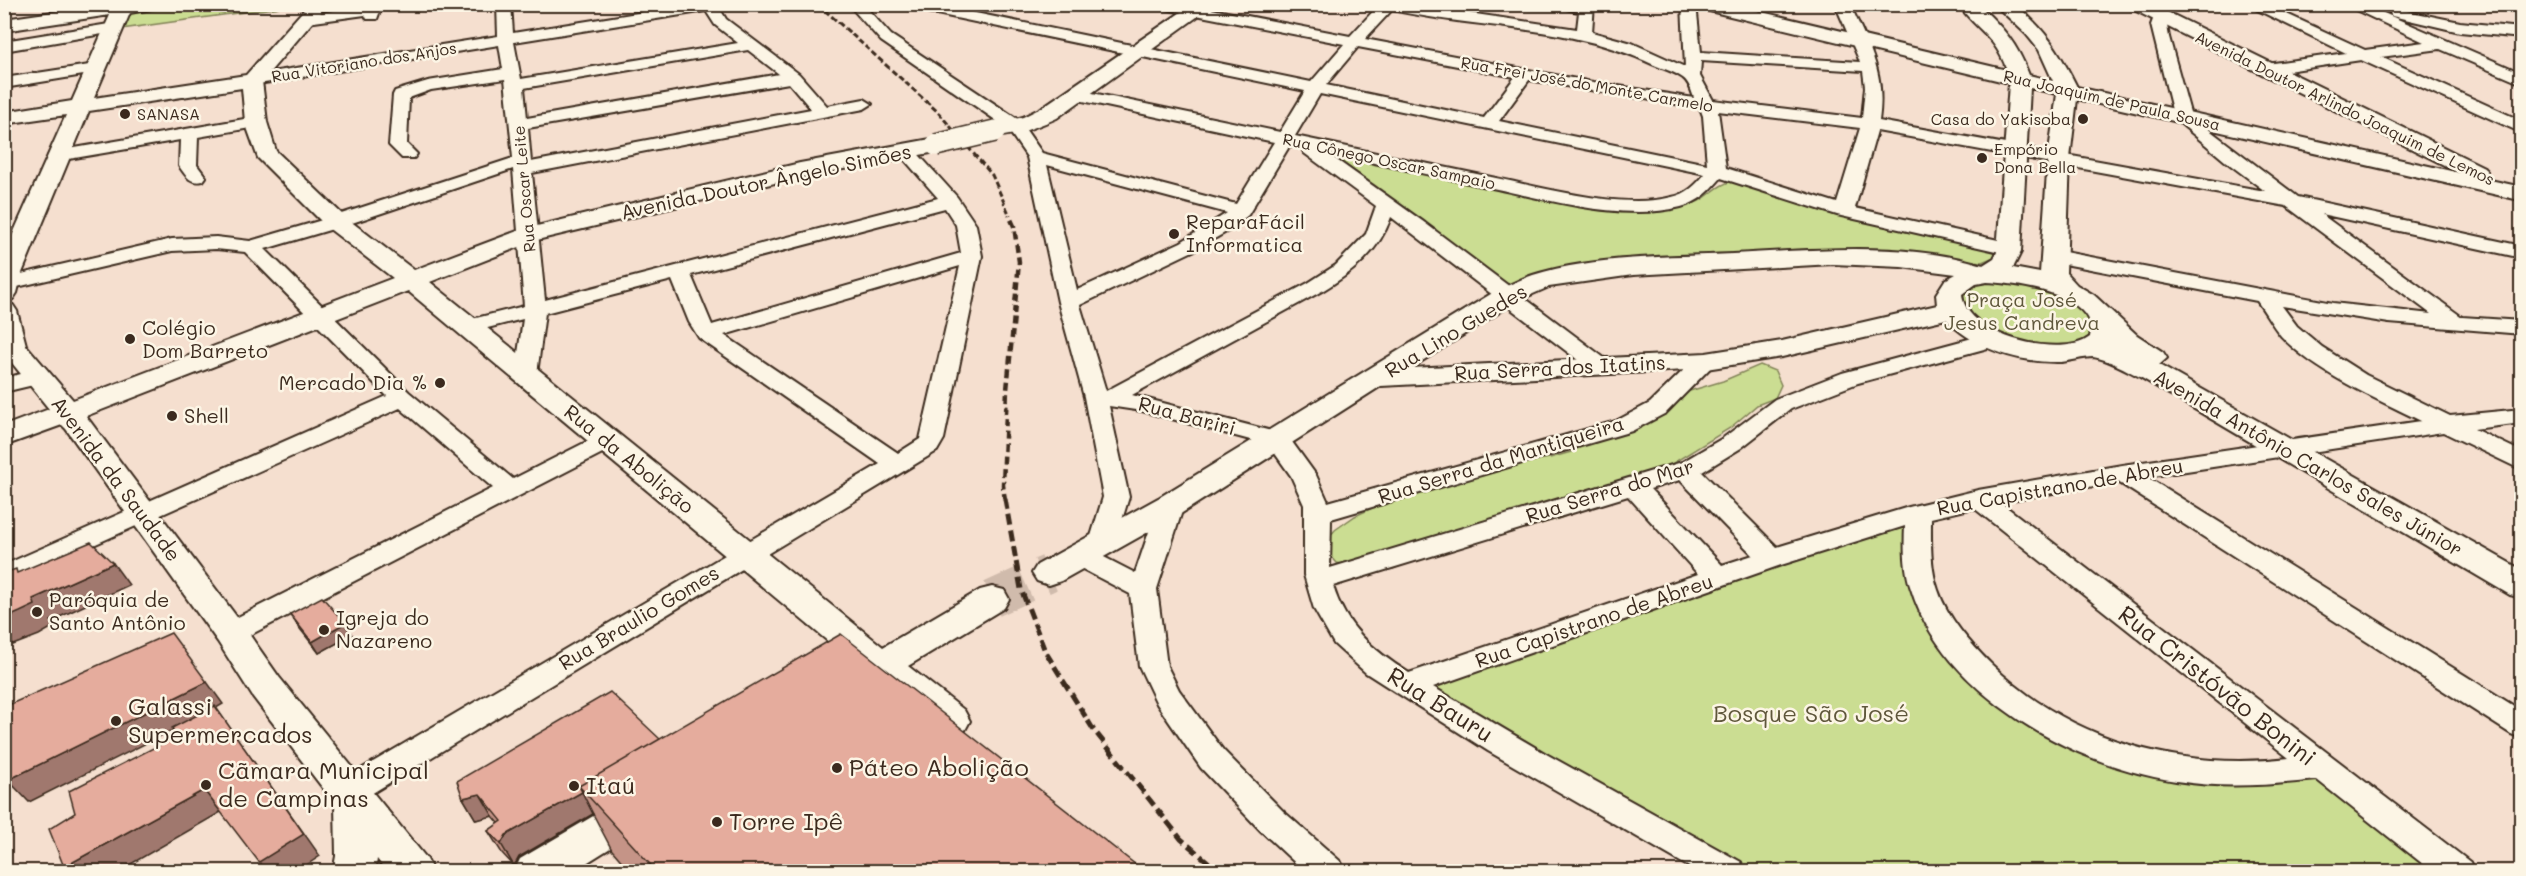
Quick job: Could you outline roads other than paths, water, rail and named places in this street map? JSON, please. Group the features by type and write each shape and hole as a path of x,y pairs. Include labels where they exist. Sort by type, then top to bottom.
{"main road":[{"path":"4,25 120,14 151,4"},
{"name":"Rua Joaquim de Paula Sousa","path":"1703,4 2183,118 2465,175 2519,193"},
{"path":"1966,4 1999,35 2010,51 2020,78 2009,248 2005,262 1986,274"},
{"path":"2003,4 2032,30 2048,49 2068,90 2059,158 2054,256 2054,274 2068,291"},
{"name":"Avenida Doutor Arlindo Joaquim de Lemos","path":"2136,4 2267,69 2465,175"},
{"path":"1007,128 1132,50 1193,7"},
{"path":"252,80 313,12"},
{"path":"6,281 57,156 120,14"},
{"path":"1007,128 1049,113 1078,95 1132,50"},
{"name":"Rua Vitoriano dos Anjos","path":"4,118 252,80"},
{"name":"Rua da Abolição","path":"252,80 255,122 269,158 336,222 416,284 981,746"},
{"name":"Avenida Doutor Ângelo Simões","path":"4,452 72,418 529,239 800,171 918,149 1007,128"},
{"name":"Rua Lino Guedes","path":"1049,573 1171,505 1508,295 1541,281 1567,275 1633,267 1833,256 1924,262 1966,268 1986,274"},
{"path":"2068,291 2028,277 1986,274 1963,279 1949,291 1948,299 1958,318 1972,330 1991,340 2012,348 2057,354 2076,353 2092,348 2102,340 2105,330 2102,318"},
{"name":"Avenida Antônio Carlos Sales Júnior","path":"2068,291 2094,309 2127,341 2164,366 2522,586"},
{"path":"1706,361 1782,349 1952,310"},
{"name":"Avenida da Saudade","path":"6,328 13,346 72,418 230,633 266,687 411,872"},
{"path":"1427,346 1423,355 1423,364 1426,370 1434,375"},
{"name":"Avenida Antônio Carlos Sales Júnior","path":"2092,348 2135,363 2522,566"},
{"name":"Rua Serra dos Itatins","path":"1377,378 1599,364 1706,361"},
{"name":"Avenida Doutor Ângelo Simões","path":"4,437 72,418"},
{"path":"841,689 992,599"},
{"path":"535,872 667,792"},
{"path":"352,795 357,856 354,872"}],"street":[{"name":"Rua Oscar Leite","path":"504,4 506,39 523,165 534,310 526,374"},
{"path":"616,4 618,21"},
{"path":"855,4 886,38 1007,128 1036,157 1241,211"},
{"path":"908,4 1718,171 1844,210 2009,248"},
{"name":"Rua Frei José do Monte Carmelo","path":"1160,4 1193,7 1525,74 1708,105 1869,124 2059,158"},
{"path":"1562,4 1587,7 1584,35"},
{"path":"1689,4 1694,56 1692,76 1713,116 1718,171"},
{"path":"1842,4 1860,42 1874,88 1869,124 1844,210"},
{"path":"2252,4 2522,128"},
{"path":"2350,4 2522,79"},
{"path":"2356,4 2469,28 2522,33"},
{"path":"717,5 720,22 793,77 823,112"},
{"name":"Rua Vitoriano dos Anjos","path":"252,80 717,5"},
{"path":"1069,302 1188,246 1221,227 1241,211 1293,142 1315,88 1355,40 1389,5 1427,14 1584,35 1622,45 1692,76"},
{"path":"313,12 373,10 372,16"},
{"path":"4,46 120,14"},
{"path":"2160,17 2161,37 2183,118 2231,157 2457,323"},
{"path":"2390,22 2389,17 2412,17"},
{"path":"2267,69 2441,44"},
{"path":"408,154 398,145 401,95 428,86 513,79 751,45"},
{"path":"692,55 706,92"},
{"path":"1694,56 1869,67"},
{"path":"4,83 96,69"},
{"path":"1489,123 1525,74"},
{"path":"518,125 793,77"},
{"name":"Rua Cônego Oscar Sampaio","path":"1078,95 1561,197 1605,203 1672,203 1701,190 1718,171"},
{"path":"6,281 172,245 216,243 251,247 523,165 864,104"},
{"path":"57,156 255,122"},
{"path":"189,133 188,166 197,177"},
{"path":"1293,142 1386,205 1599,364"},
{"path":"707,333 972,256 966,225 918,149"},
{"path":"1036,157 1069,302 1103,398 1116,497 1091,551 1143,589"},
{"path":"2059,158 2294,202 2522,252"},
{"path":"468,327 950,201"},
{"path":"1103,398 1315,287 1343,269 1375,236 1386,205"},
{"path":"251,247 322,321 402,398 511,490"},
{"name":"Rua Braulio Gomes","path":"352,795 928,446 932,439 972,256"},
{"path":"2054,256 2265,297 2390,317 2522,328"},
{"path":"679,272 707,333 898,465"},
{"path":"2265,297 2289,331 2314,352 2358,380 2522,462"},
{"name":"Rua Serra do Mar","path":"1318,581 1684,470 1709,459 1783,404 1850,378 1991,340"},
{"name":"Rua Serra da Mantiqueira","path":"1318,514 1624,426 1658,408 1706,361"},
{"path":"1664,362 1677,391"},
{"path":"4,385 38,377"},
{"path":"4,576 402,398"},
{"name":"Rua Bariri","path":"1103,398 1143,404 1278,440"},
{"name":"Rua Capistrano de Abreu","path":"1407,685 1772,558 1918,513 1978,498 2122,473 2448,424 2522,417"},
{"name":"Rua Bauru","path":"1278,440 1311,490 1318,514 1316,558 1318,581 1324,603 1351,646 1458,718 1728,872"},
{"path":"230,633 607,441"},
{"path":"1684,470 1772,558"},
{"path":"2122,473 2522,726"},
{"path":"1632,485 1718,578"},
{"path":"1116,497 1144,521"},
{"name":"Rua Cristóvão Bonini","path":"1978,498 2458,872"},
{"path":"1171,505 1143,589 1153,666 1167,696 1212,759 1272,821 1329,872"},
{"path":"1918,513 1917,554 1922,582 1934,612 1952,640 1974,666 2036,718 2079,740 2133,760 2196,771 2253,774 2321,767"}],"tunnel":[{"path":"992,599 1049,573"}],"railway":[{"path":"818,4 937,111 992,175 1010,216"},
{"path":"1005,501 1003,485 1007,390 1019,262 1014,226 1009,215"},
{"path":"1005,499 1021,589 1045,651 1093,729 1181,839 1220,872"}],"place":[{"name":"SANASA","path":"125,114"},
{"name":"Casa do Yakisoba","path":"2083,119"},
{"name":"Empório Dona Bella","path":"1982,158"},
{"name":"ReparaFácil Informatica","path":"1174,234"},
{"name":"Colégio Dom Barreto","path":"130,339"},
{"name":"Mercado Dia %","path":"440,383"},
{"name":"Shell","path":"172,416"},
{"name":"Paróquia de Santo Antônio","path":"37,612"},
{"name":"Igreja do Nazareno","path":"324,630"},
{"name":"Galassi Supermercados","path":"116,721"},
{"name":"Páteo Abolição","path":"837,768"},
{"name":"Cãmara Municipal de Campinas","path":"206,785"},
{"name":"Itaú","path":"574,786"},
{"name":"Torre Ipê","path":"717,822"}],"park label":[{"name":"Praça José Jesus Candreva","path":"2022,312"},
{"name":"Bosque São José","path":"1811,714"}]}
